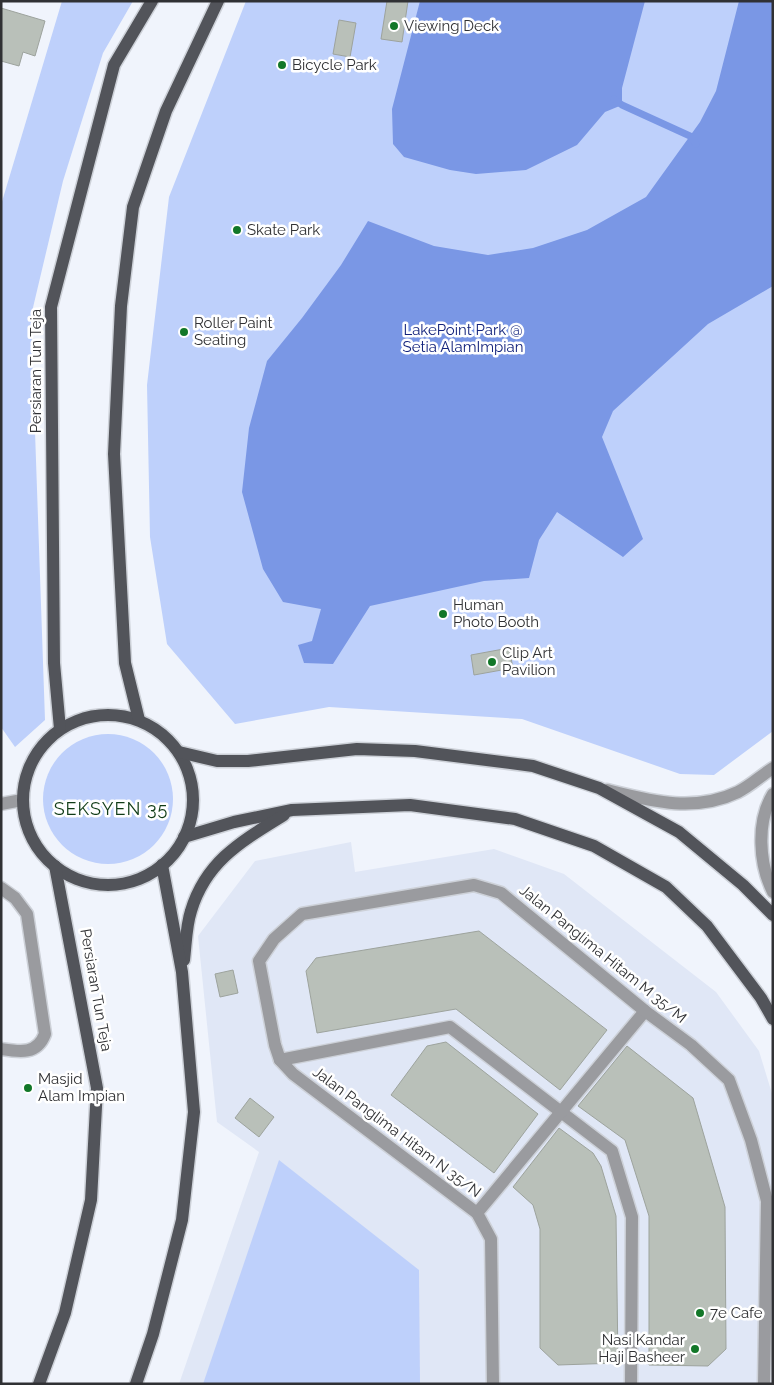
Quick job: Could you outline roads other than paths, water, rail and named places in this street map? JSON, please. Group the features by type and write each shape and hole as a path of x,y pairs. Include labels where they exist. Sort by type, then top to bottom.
{"main road":[{"name":"Persiaran Tun Teja","path":"60,729 54,663 50,307 114,65 152,1"},
{"path":"139,720 125,663 114,454 121,306 133,207 166,111 218,1"},
{"path":"112,714 139,720 162,733 179,752 190,776 194,803 189,829 176,852 157,870 133,882 107,885 81,881 43,856 31,839 24,820 22,800 24,779 32,760 44,743 60,729 84,718 112,714"},
{"path":"179,752 217,761 248,760 358,749 415,751 534,766 599,788 679,832 743,885 773,915"},
{"path":"184,837 234,822 292,810 410,805 515,819 594,846 666,887 707,926 761,998 773,1019"},
{"path":"182,972 190,912 205,876 241,842 292,810"},
{"path":"136,1384 153,1334 182,1220 194,1112 182,972 162,865"},
{"name":"Persiaran Tun Teja","path":"39,1384 65,1312 91,1200 97,1088 56,866"}],"street":[{"path":"599,788 673,805 706,802 738,792 773,768"},
{"path":"773,794 762,830 765,876 773,892"},
{"path":"1,804 22,800"},
{"name":"Jalan Panglima Hitam M 35/M","path":"280,1060 275,1045 260,961 274,939 302,914 474,885 501,893 645,1011 691,1045 729,1080 751,1140 767,1201 764,1384"},
{"path":"1,888 15,898 27,914 45,1034 42,1043 34,1050 22,1052 1,1049"},
{"path":"477,1213 645,1011"},
{"path":"280,1060 450,1027 612,1151 632,1217 631,1384"},
{"name":"Jalan Panglima Hitam N 35/N","path":"280,1060 293,1074 477,1213 492,1239 493,1384"}],"water":[{"path":"420,1 645,1 622,88 622,105 605,112 577,145 526,170 476,174 450,170 404,157 393,144 392,109"},
{"path":"739,1 773,1 773,286 708,324 613,411 602,437 643,539 623,557 557,512 539,540 529,578 484,581 370,606 333,664 304,663 298,645 312,641 321,609 283,602 263,569 242,492 249,428 267,361 341,265 368,221 434,246 488,255 533,248 587,230 646,197 700,122 716,91"}],"waterway":[{"path":"614,99 622,105 690,136 696,144"}],"place":[{"name":"Viewing Deck","path":"394,26"},
{"name":"Bicycle Park","path":"282,65"},
{"name":"Skate Park","path":"237,230"},
{"name":"Roller Paint Seating","path":"184,332"},
{"name":"Human Photo Booth","path":"443,614"},
{"name":"Clip Art Pavilion","path":"492,662"},
{"name":"Masjid Alam Impian","path":"28,1088"},
{"name":"7e Cafe","path":"700,1313"},
{"name":"Nasi Kandar Haji Basheer","path":"695,1349"}],"district":[{"name":"SEKSYEN 35","path":"111,809"}],"park label":[{"name":"LakePoint Park @ Setia AlamImpian","path":"463,338"}]}
